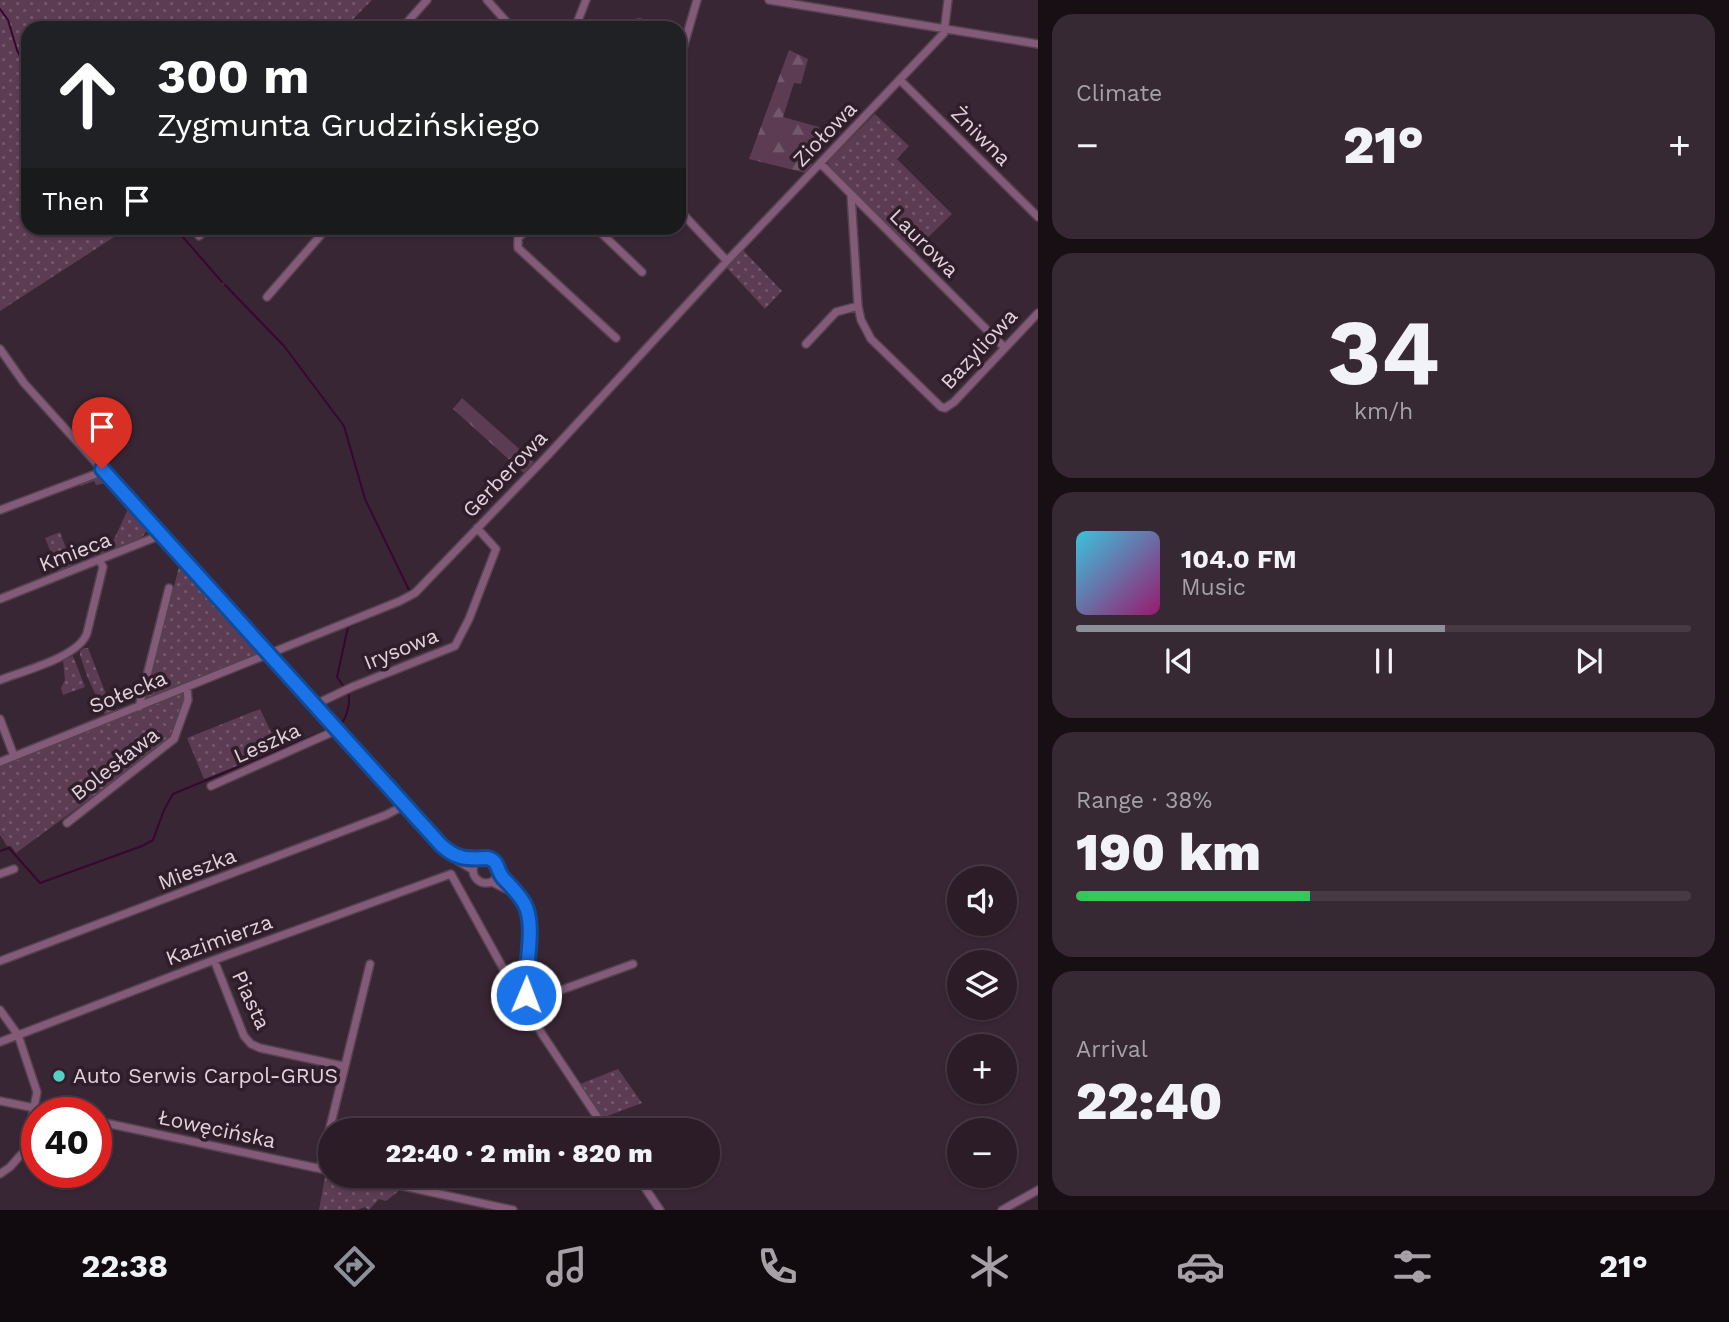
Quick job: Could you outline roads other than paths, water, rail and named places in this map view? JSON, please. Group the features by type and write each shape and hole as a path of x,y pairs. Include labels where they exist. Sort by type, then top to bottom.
{"street":[{"path":"408,21 427,0"},
{"path":"487,0 506,21"},
{"path":"578,21 586,0"},
{"path":"686,36 696,0"},
{"path":"769,0 1038,44"},
{"path":"945,29 948,0"},
{"name":"Ziołowa","path":"727,261 900,80 945,29"},
{"name":"Żniwna","path":"900,80 1038,217"},
{"name":"Laurowa","path":"821,164 1004,347"},
{"path":"806,344 836,312 858,306 850,195"},
{"path":"686,217 727,261"},
{"path":"267,297 321,235"},
{"path":"521,235 518,238 518,248 616,338"},
{"path":"603,235 642,272"},
{"name":"Gerberowa","path":"269,654 408,597 426,583 727,261"},
{"name":"Bazyliowa","path":"858,306 861,320 871,339 945,408 954,402 1038,313"},
{"path":"0,349 24,383 451,855 473,870 479,882 492,882 519,895"},
{"path":"0,510 96,474 102,469"},
{"name":"Irysowa","path":"314,705 455,646 496,552 495,545 477,528"},
{"name":"Kmieca","path":"0,599 161,535"},
{"path":"0,680 69,652 83,643 103,567 100,561"},
{"path":"139,707 169,588"},
{"name":"Sołecka","path":"0,762 269,654"},
{"name":"Bolesława","path":"67,823 174,739 188,700 187,688"},
{"path":"0,719 14,757"},
{"name":"Leszka","path":"211,786 337,730"},
{"name":"Mieszka","path":"0,961 386,815 405,805"},
{"path":"451,855 474,860 486,857 493,859 499,872 519,895 529,917 526,985 528,1002 542,1034 598,1118"},
{"path":"473,870 479,859"},
{"path":"0,874 14,869"},
{"path":"492,882 499,872"},
{"name":"Kazimierza","path":"0,1042 214,960 451,874 509,979 513,984 526,985"},
{"name":"Piasta","path":"214,960 244,1036 251,1044 343,1066"},
{"path":"331,1118 370,964"},
{"path":"528,1002 633,964"},
{"path":"0,1010 18,1035 36,1085 35,1097"},
{"path":"0,1101 21,1105"},
{"name":"Łowęcińska","path":"112,1124 318,1168"},
{"path":"0,1174 21,1155"},
{"path":"414,1188 513,1210"},
{"path":"645,1188 660,1210"},
{"path":"1002,1210 1038,1190"}],"waterway":[{"path":"0,9 8,20 21,58"},
{"path":"181,235 222,282"},
{"path":"225,285 284,346 344,426 365,499 410,592"},
{"path":"344,687 337,677 348,627 413,598"},
{"path":"341,724 348,709 348,692"},
{"path":"0,851 9,848 40,883 142,846 153,840 173,794 327,730"}],"place":[{"name":"Auto Serwis Carpol-GRUS","path":"59,1076"}]}
